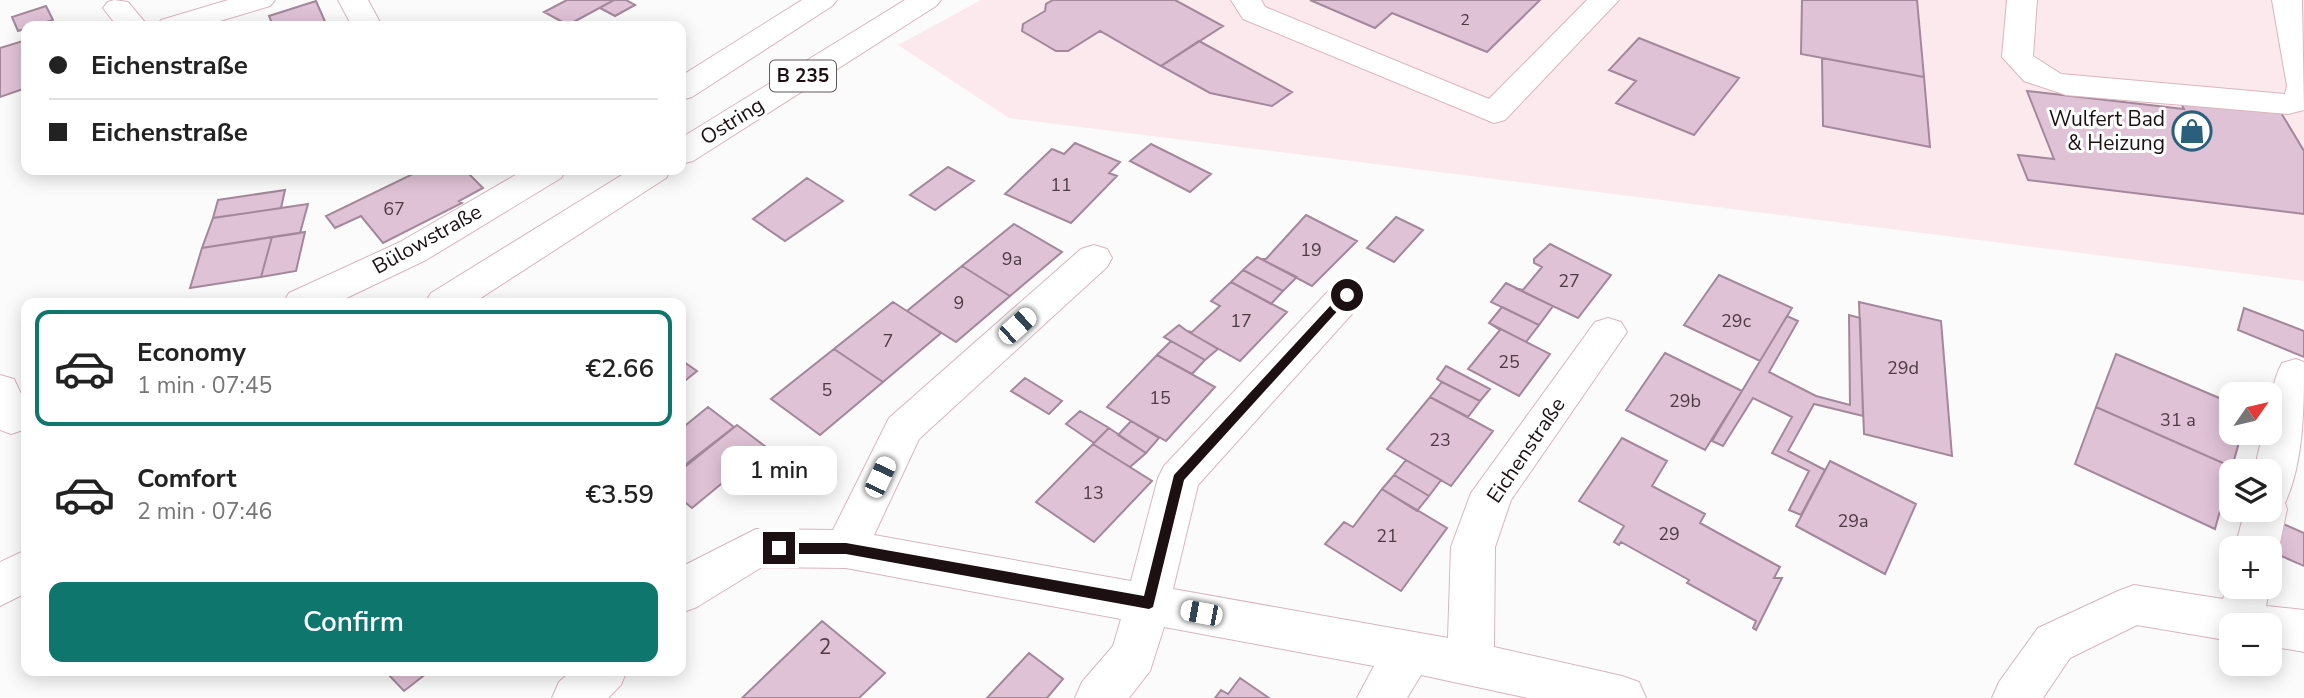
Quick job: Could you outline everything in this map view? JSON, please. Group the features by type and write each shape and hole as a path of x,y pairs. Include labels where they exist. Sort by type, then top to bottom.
{"street":[{"path":"189,21 260,0"},
{"path":"353,0 364,21"},
{"path":"686,87 822,0"},
{"name":"Ostring","path":"686,150 926,0"},
{"path":"1246,0 1254,13 1494,113 1604,0"},
{"path":"2022,0 2017,57 2023,66 2045,80 2082,88 2288,104 2300,100 2303,86 2287,0"},
{"name":"Bülowstraße","path":"313,298 414,251 503,180 526,175"},
{"path":"452,298 646,175"},
{"path":"846,549 903,429 1094,258"},
{"path":"1099,698 1133,656 1149,603 1179,478 1347,295"},
{"name":"Eichenstraße","path":"1470,663 1473,547 1492,494 1608,332"},
{"path":"2277,459 2297,374"},
{"path":"0,390 11,418 21,415"},
{"path":"686,590 756,548 846,549 1410,651 1622,698"},
{"path":"0,586 21,572"},
{"path":"2016,698 2054,643 2134,605 2231,613"},
{"path":"2282,624 2304,631"},
{"path":"1381,698 1410,651"},
{"path":"576,698 598,676"}],"shaded area":[{"path":"981,0 2304,0 2304,281 1009,118 898,45"}],"building":[{"path":"567,0 614,0 575,21 561,21 544,12"},
{"path":"614,0 626,0 635,5 615,16 600,8"},
{"path":"1053,0 1175,0 1223,26 1161,66 1100,31 1068,51 1056,51 1022,31 1023,24 1045,11 1046,4"},
{"path":"1310,0 1540,0 1487,52 1392,13 1375,28"},
{"path":"1802,0 1917,0 1924,77 1801,54"},
{"path":"316,1 325,21 271,21 269,16"},
{"path":"46,6 53,20 21,21 21,30 18,31 12,17"},
{"path":"1639,38 1739,78 1694,135 1616,103 1636,81 1609,70"},
{"path":"1199,41 1292,92 1272,106 1210,93 1161,66"},
{"path":"21,42 21,90 0,97 0,48"},
{"path":"1822,58 1924,77 1930,147 1823,126"},
{"path":"2027,91 2184,109 2179,99 2280,111 2304,151 2304,214 2028,180 2018,155 2054,159"},
{"path":"1075,143 1120,162 1109,173 1117,176 1071,223 1005,194 1052,149 1064,154"},
{"path":"1151,144 1211,174 1190,192 1130,161"},
{"path":"948,167 974,181 935,210 910,195"},
{"path":"411,175 470,175 483,188 459,201 462,203 383,243 361,216 335,228 326,216"},
{"path":"807,178 843,201 785,241 753,219"},
{"path":"285,190 281,208 213,218 218,200"},
{"path":"308,204 300,233 202,248 213,218"},
{"path":"1306,215 1357,241 1312,286 1261,259 1266,259"},
{"path":"1396,217 1423,230 1394,262 1367,248"},
{"path":"1014,224 1062,252 1010,296 962,266"},
{"path":"305,232 296,271 261,277 272,237"},
{"path":"272,237 261,277 190,288 202,248"},
{"path":"1550,244 1611,275 1578,318 1515,288 1523,290 1542,267 1534,263 1534,259"},
{"path":"1257,257 1297,277 1283,291 1243,270"},
{"path":"962,266 1010,296 956,342 907,311"},
{"path":"1243,270 1283,291 1271,304 1231,282"},
{"path":"1719,275 1792,308 1760,361 1684,325"},
{"path":"1231,282 1287,312 1240,361 1187,331 1192,332 1220,306 1211,301"},
{"path":"1506,283 1553,306 1539,325 1491,302"},
{"path":"893,302 941,333 883,382 834,349"},
{"path":"1859,302 1941,321 1952,456 1864,434"},
{"path":"1502,307 1539,325 1526,342 1489,323"},
{"path":"2244,308 2304,331 2304,357 2238,330"},
{"path":"1849,315 1860,318 1863,416 1814,404 1788,451 1825,470 1801,515 1789,510 1809,471 1772,453 1792,417 1753,398 1723,446 1712,441 1787,316 1798,321 1769,372 1816,396 1850,405"},
{"path":"1489,323 1550,354 1519,396 1468,369 1500,330"},
{"path":"1179,325 1218,349 1205,360 1164,337"},
{"path":"1171,341 1205,360 1192,374 1157,355"},
{"path":"834,349 883,382 820,435 771,399"},
{"path":"1665,353 1742,391 1705,450 1626,410"},
{"path":"2116,354 2219,398 2219,445 2238,445 2234,459 2219,459 2219,461 2096,407"},
{"path":"1157,355 1215,387 1166,441 1107,407"},
{"path":"686,363 697,371 686,380"},
{"path":"1446,366 1490,389 1480,401 1442,382 1437,379"},
{"path":"1025,378 1062,401 1049,414 1011,391"},
{"path":"1442,382 1480,401 1468,417 1430,397"},
{"path":"1430,397 1493,431 1451,486 1387,449"},
{"path":"708,407 734,427 686,464 686,425"},
{"path":"2096,407 2219,461 2219,514 2215,529 2075,464"},
{"path":"1080,411 1109,428 1094,443 1066,424"},
{"path":"1131,421 1159,438 1146,453 1118,435"},
{"path":"737,425 766,447 692,508 686,503 686,466"},
{"path":"1109,428 1146,453 1130,467 1093,444"},
{"path":"1622,438 1667,461 1652,486 1705,514 1700,523 1780,567 1774,578 1782,578 1756,630 1753,628 1756,621 1621,542 1619,545 1614,542 1624,526 1579,501"},
{"path":"1093,444 1152,481 1094,542 1036,502"},
{"path":"1406,460 1441,480 1429,496 1394,475"},
{"path":"1830,461 1916,504 1885,574 1796,526"},
{"path":"1394,475 1429,496 1417,511 1382,489"},
{"path":"1382,489 1447,528 1401,591 1325,544 1344,522 1353,527"},
{"path":"2274,522 2304,533 2304,566 2282,556 2282,536 2272,536"},
{"path":"822,621 885,673 859,698 742,698"},
{"path":"1029,653 1063,679 1047,698 987,698"},
{"path":"390,676 423,676 404,691"},
{"path":"1240,678 1269,698 1215,698 1221,690 1228,694"}],"place":[{"name":"Wulfert Bad & Heizung","path":"2192,131"}],"route":[{"path":"779,548 846,549 1149,603 1179,478 1347,295"}]}
